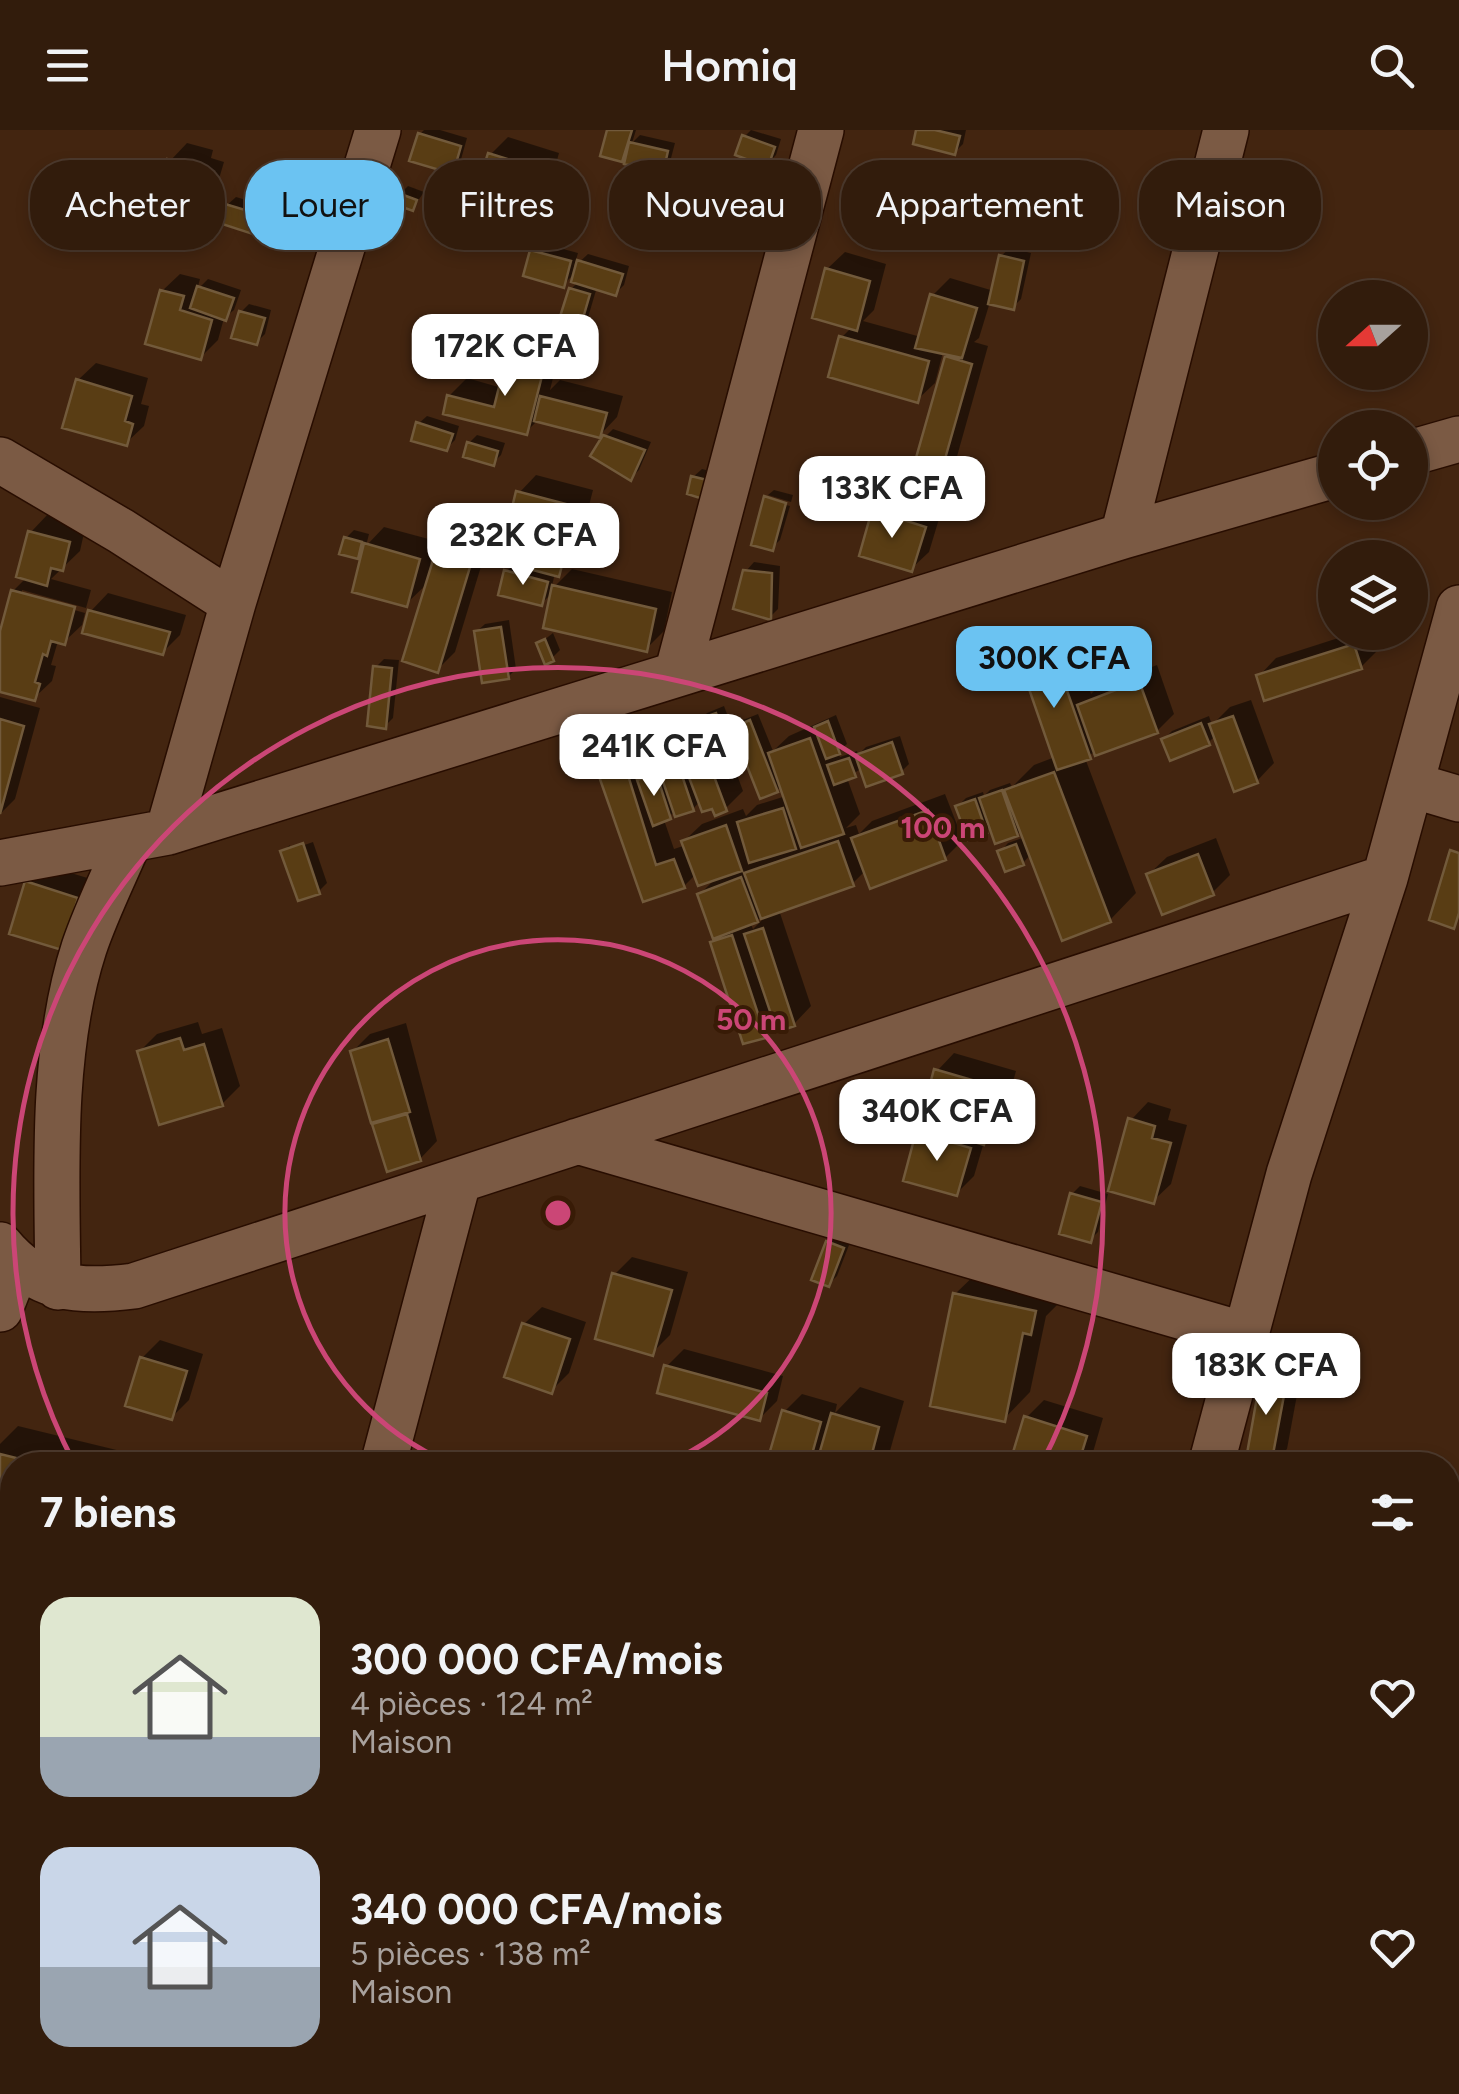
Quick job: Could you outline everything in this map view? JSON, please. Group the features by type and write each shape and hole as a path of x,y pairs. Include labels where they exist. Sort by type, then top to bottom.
{"street":[{"path":"58,1287 58,1107 72,1002 84,948 148,836 233,603 378,130"},
{"path":"678,674 821,130"},
{"path":"1122,536 1226,130"},
{"path":"1428,448 1459,439"},
{"path":"0,460 233,603"},
{"path":"0,863 148,836 1122,536 1318,480"},
{"path":"1214,1452 1289,1174 1385,878 1459,608"},
{"path":"1412,785 1459,800"},
{"path":"0,1308 8,1256 58,1287 91,1292 134,1286 1385,878"},
{"path":"577,1141 1244,1336"},
{"path":"387,1452 458,1182"}],"building":[{"path":"607,130 632,130 623,160 600,156"},
{"path":"916,130 960,136 955,155 913,144"},
{"path":"418,133 461,146 457,160 424,160 424,165 409,161"},
{"path":"742,135 775,147 770,160 749,160 735,155"},
{"path":"629,142 668,151 666,160 625,160"},
{"path":"488,153 511,160 486,160"},
{"path":"404,195 417,200 413,211 404,208"},
{"path":"225,204 245,210 245,231 225,225"},
{"path":"530,250 571,261 564,288 523,276"},
{"path":"999,255 1024,261 1014,310 988,304"},
{"path":"577,260 623,274 616,296 571,282"},
{"path":"825,268 870,281 857,331 812,318"},
{"path":"197,286 234,298 226,321 190,308"},
{"path":"569,288 590,294 574,349 552,342"},
{"path":"160,290 184,296 180,310 212,320 201,360 145,344"},
{"path":"930,294 977,308 962,358 915,348"},
{"path":"239,311 265,318 257,345 231,338"},
{"path":"499,334 517,338 514,351 496,346"},
{"path":"839,336 929,361 918,403 828,377"},
{"path":"507,355 544,368 527,435 443,414 447,395 494,407"},
{"path":"945,356 972,364 939,480 912,472"},
{"path":"76,379 132,396 125,421 133,424 127,446 62,428"},
{"path":"540,396 607,413 600,438 534,421"},
{"path":"416,422 453,434 447,451 411,441"},
{"path":"603,435 645,450 631,481 590,456"},
{"path":"467,442 498,451 494,466 463,457"},
{"path":"691,476 707,480 703,499 687,494"},
{"path":"516,491 577,507 559,577 499,561"},
{"path":"764,496 786,503 773,551 751,545"},
{"path":"872,510 926,527 912,572 859,556"},
{"path":"28,531 70,542 63,571 51,568 47,586 16,577"},
{"path":"344,537 362,542 358,559 339,554"},
{"path":"364,543 420,559 407,607 352,592"},
{"path":"434,557 470,567 438,673 402,661"},
{"path":"504,570 548,582 542,606 498,595"},
{"path":"743,570 772,573 771,620 733,609"},
{"path":"552,585 656,609 647,652 543,628"},
{"path":"11,590 75,607 65,645 51,641 47,656 43,654 35,682 40,684 35,701 0,692 0,631"},
{"path":"88,610 170,632 163,655 82,633"},
{"path":"501,627 509,679 482,683 474,631"},
{"path":"545,639 554,661 545,665 536,643"},
{"path":"1043,648 1055,682 1063,679 1091,759 1057,770 1018,657"},
{"path":"1335,650 1356,650 1362,669 1264,701 1256,675"},
{"path":"373,666 392,668 386,729 367,726"},
{"path":"1139,681 1158,733 1095,756 1077,705"},
{"path":"716,713 728,746 709,753 696,720"},
{"path":"1233,716 1258,783 1234,792 1209,724"},
{"path":"0,719 24,726 0,814"},
{"path":"750,720 778,792 760,799 732,728"},
{"path":"828,721 840,754 826,759 814,727"},
{"path":"1201,723 1210,745 1170,761 1161,739"},
{"path":"699,736 727,811 715,816 712,809 702,812 676,743"},
{"path":"810,738 844,834 801,848 768,753"},
{"path":"892,742 903,774 866,787 855,755"},
{"path":"673,749 694,811 675,817 654,755"},
{"path":"622,756 656,865 674,859 685,888 643,902 595,765"},
{"path":"849,758 856,777 834,785 827,765"},
{"path":"1054,772 1111,922 1062,941 1004,790"},
{"path":"656,773 671,819 653,826 637,780"},
{"path":"1002,790 1018,836 995,844 979,798"},
{"path":"975,799 987,833 968,840 955,806"},
{"path":"783,808 796,849 749,863 737,822"},
{"path":"928,810 946,860 870,889 851,838"},
{"path":"726,825 742,871 698,886 681,841"},
{"path":"838,841 854,886 761,919 744,873"},
{"path":"303,843 320,894 298,901 280,851"},
{"path":"1016,844 1024,865 1005,872 997,851"},
{"path":"1450,850 1459,853 1459,913 1454,929 1429,920"},
{"path":"1198,854 1214,895 1162,915 1146,874"},
{"path":"741,877 758,922 713,939 697,894"},
{"path":"25,881 78,898 62,950 9,934"},
{"path":"763,928 795,1026 777,1032 744,934"},
{"path":"732,935 766,1038 743,1044 710,942"},
{"path":"180,1038 184,1050 204,1044 223,1106 159,1125 137,1051"},
{"path":"388,1039 410,1112 371,1123 350,1051"},
{"path":"934,1069 1000,1088 984,1145 919,1126"},
{"path":"407,1114 421,1161 387,1172 372,1124"},
{"path":"1128,1118 1155,1126 1152,1138 1171,1143 1154,1204 1108,1191"},
{"path":"916,1132 971,1148 957,1196 903,1181"},
{"path":"1070,1193 1102,1202 1091,1243 1059,1234"},
{"path":"826,1241 844,1248 829,1287 811,1280"},
{"path":"612,1273 672,1290 653,1356 595,1339"},
{"path":"953,1293 1036,1311 1031,1335 1023,1333 1005,1422 930,1406"},
{"path":"522,1323 570,1339 552,1394 504,1377"},
{"path":"140,1357 187,1371 172,1420 125,1406"},
{"path":"664,1365 767,1393 760,1421 657,1393"},
{"path":"1262,1369 1288,1374 1273,1452 1247,1452"},
{"path":"782,1410 821,1422 813,1452 770,1452"},
{"path":"831,1413 879,1427 872,1452 820,1452"},
{"path":"1024,1416 1087,1436 1082,1452 1013,1452"}]}
